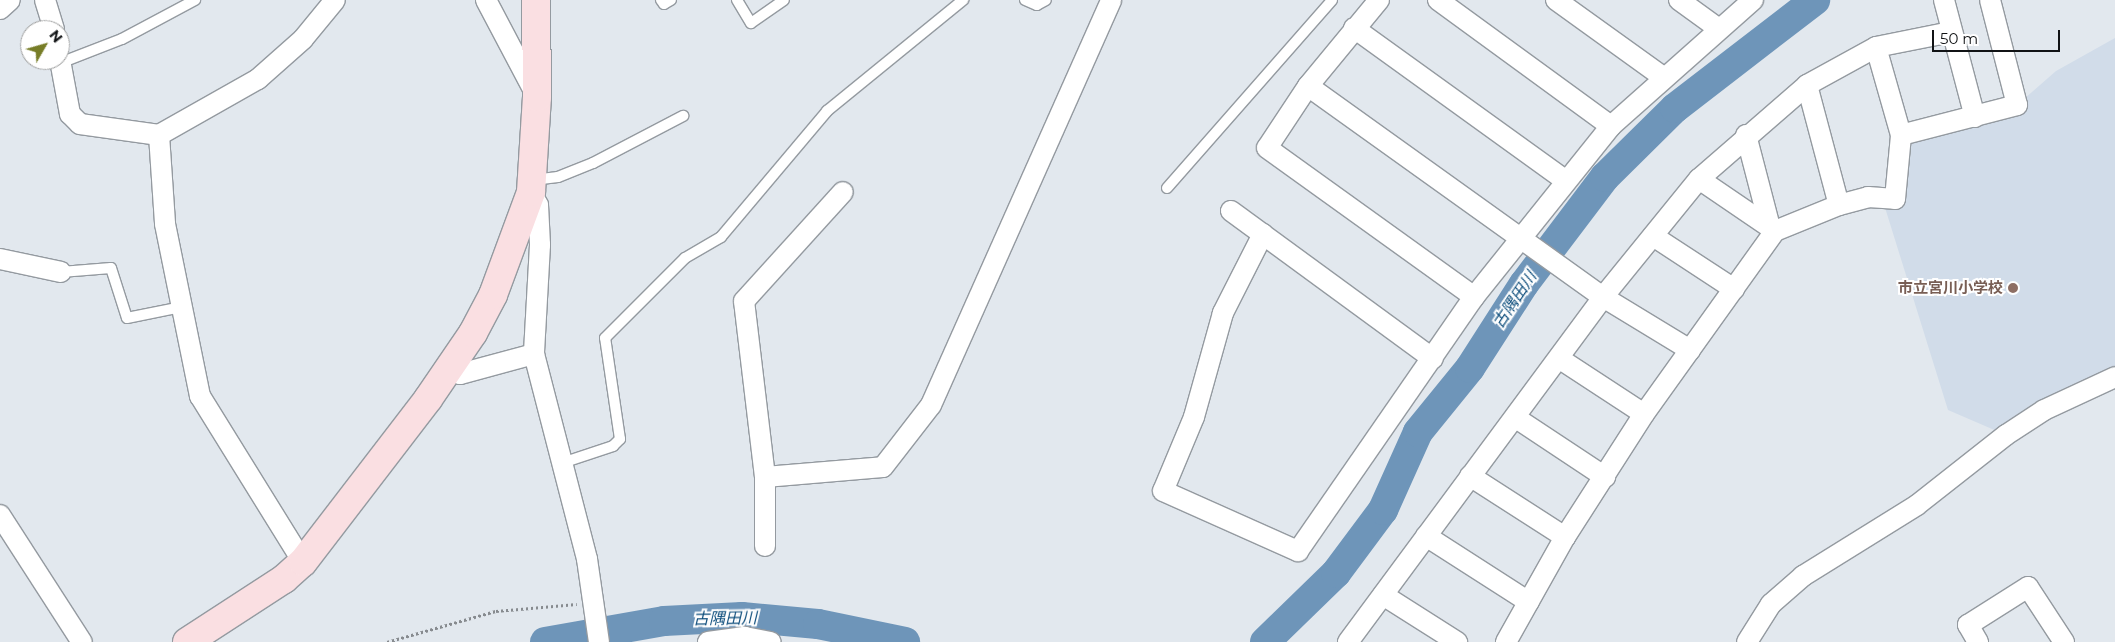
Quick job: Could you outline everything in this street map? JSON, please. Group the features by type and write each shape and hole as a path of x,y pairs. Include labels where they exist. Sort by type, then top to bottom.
{"street":[{"path":"0,9 10,0"},
{"path":"62,70 70,114 80,124 159,135 258,79 303,39 335,0"},
{"path":"486,0 537,97"},
{"path":"187,642 284,579 303,562 473,333 493,295 531,186 537,97 536,0"},
{"path":"765,477 883,467 931,405 1111,0"},
{"path":"1379,0 1308,86 1267,148 1474,297"},
{"path":"1438,0 1610,126"},
{"path":"1556,0 1663,77"},
{"path":"1679,0 1719,29"},
{"path":"1263,234 1223,313 1194,417 1163,491 1298,551 1433,359 1474,297 1523,240 1566,181 1610,126 1663,77 1753,0"},
{"path":"1944,0 1975,117"},
{"path":"1901,135 2017,105 1990,0"},
{"path":"49,2 52,20"},
{"path":"1354,28 1566,181"},
{"path":"1348,642 1470,476 1560,359 1603,297 1699,179 1746,135 1807,84 1876,47 1951,32"},
{"path":"1506,642 1566,537 1644,414 1734,289 1773,229 1839,205 1868,197 1895,199 1901,135 1876,47"},
{"path":"1807,84 1839,205"},
{"path":"1308,86 1523,240 1557,262 1603,297 1690,350"},
{"path":"159,135 165,224 200,396 303,562"},
{"path":"1746,135 1773,229"},
{"path":"1699,179 1773,229"},
{"path":"531,186 538,204 540,245 534,354 587,559 599,642"},
{"path":"765,546 765,477 744,301 843,192"},
{"path":"1231,211 1433,359"},
{"path":"1653,236 1734,289"},
{"path":"0,259 61,272"},
{"path":"448,369 460,374 534,354"},
{"path":"1560,359 1644,414"},
{"path":"1746,642 1771,604 1803,576 1917,504 2029,420 2115,377"},
{"path":"1516,418 1605,477"},
{"path":"1470,476 1566,537"},
{"path":"0,515 82,642"},
{"path":"1426,536 1529,602"},
{"path":"1978,642 1968,626 2028,587 2064,642"},
{"path":"1383,595 1457,642"},
{"path":"708,642 745,637 771,642"}],"lane":[{"path":"70,57 122,39 195,0"},
{"path":"661,0 664,4 671,0"},
{"path":"737,0 751,23 784,0"},
{"path":"562,463 613,446 620,439 605,338 685,258 721,237 828,111 964,0"},
{"path":"1025,0 1036,5 1046,0"},
{"path":"1167,188 1332,0"},
{"path":"531,186 593,163 683,116"},
{"path":"61,272 111,268 127,318 181,307"}],"path":[{"path":"387,642 496,612 594,602"}],"shaded area":[{"name":"市立宮川小学校","path":"2115,38 2115,377 2006,435 1948,410 1882,198 1895,199 1901,135 2017,105 2056,71"}],"waterway":[{"name":"古隅田川","path":"1265,642 1336,573 1383,510 1418,432 1470,368 1524,284 1605,177 1675,108 1815,0"},
{"name":"古隅田川","path":"545,642 664,621 742,617 818,624 905,642"}],"place":[{"name":"市立宮川小学校","path":"2013,288"}]}
